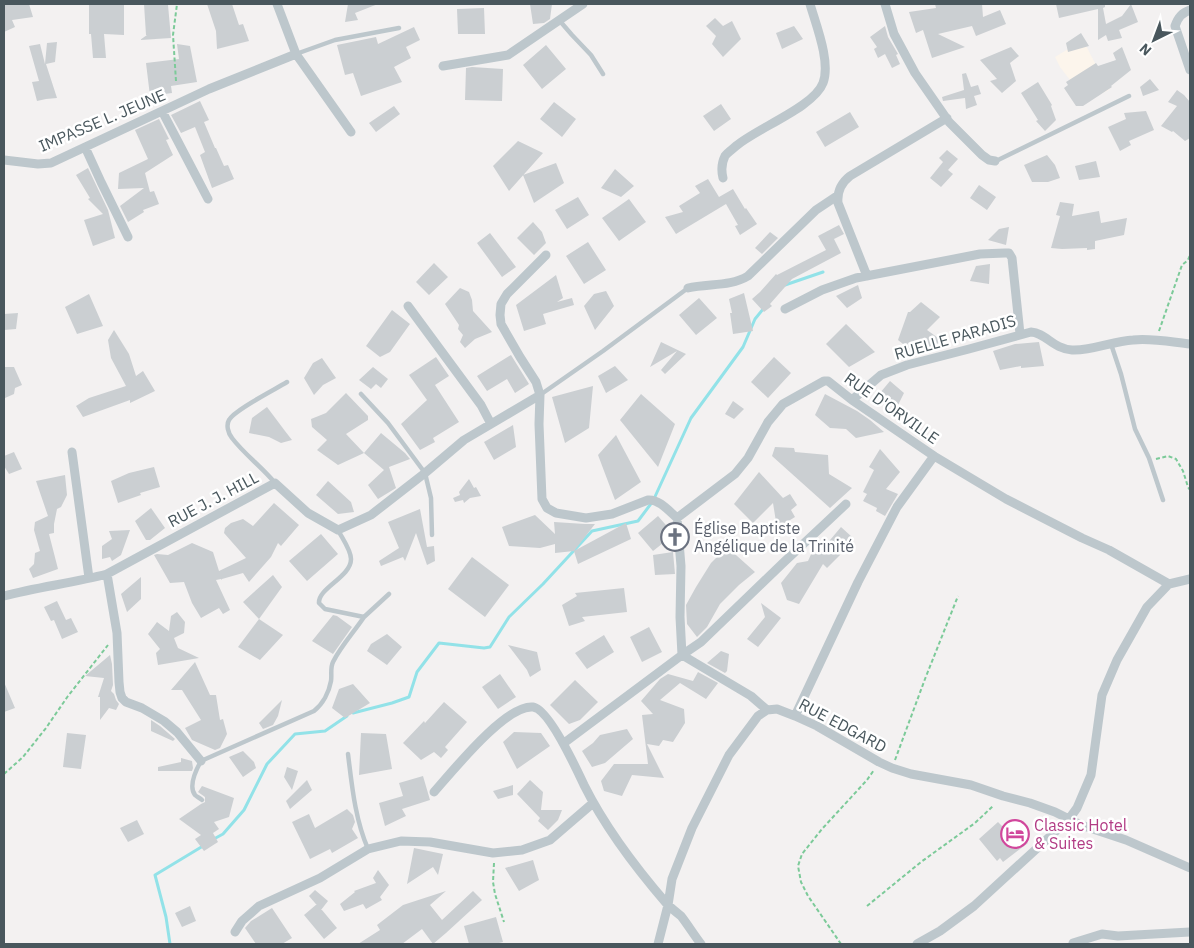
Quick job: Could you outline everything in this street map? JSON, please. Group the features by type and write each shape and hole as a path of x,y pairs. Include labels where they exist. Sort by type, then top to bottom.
{"street":[{"path":"277,4 296,54 350,132"},
{"path":"443,66 508,55 583,4"},
{"path":"723,178 721,170 726,155 742,141 814,96 823,83 825,67 822,47 810,4"},
{"path":"888,4 894,34 915,73 947,118 982,155 995,161"},
{"path":"1190,10 1179,17 1175,26 1190,70"},
{"name":"IMPASSE L. JEUNE","path":"4,160 38,164 50,163 210,89 296,54"},
{"path":"162,111 208,199"},
{"path":"867,276 838,203 837,196 841,185 850,176 947,118"},
{"path":"85,146 128,237"},
{"path":"688,288 740,281 748,276 816,210 837,196"},
{"path":"785,309 822,290 856,278 980,254 1005,253 1009,254 1012,258 1020,334"},
{"path":"546,255 507,294 501,304 500,315 502,324 536,382 540,395 540,482 542,499 547,508 556,512 586,518 612,514 648,500 654,501 677,518 681,566 680,617 682,655"},
{"path":"408,306 481,405 491,424"},
{"name":"RUELLE PARADIS","path":"852,400 882,375 907,365 1031,332 1036,332 1059,347 1072,350 1132,340 1156,340 1190,344"},
{"name":"RUE D'ORVILLE","path":"677,518 735,474 748,458 768,422 783,404 824,381 934,456 1006,499 1109,550 1169,584"},
{"path":"338,530 371,515 464,440 540,395"},
{"path":"72,452 89,578"},
{"path":"795,716 858,582 897,507 934,456"},
{"name":"RUE J. J. HILL","path":"4,596 106,574 275,483 308,513 338,530"},
{"path":"564,744 701,642 846,504"},
{"path":"106,574 117,633 119,682 122,698 126,702 164,720 200,761"},
{"path":"917,944 940,931 974,906 1069,819 1077,808 1091,775 1102,696 1117,660 1147,607 1169,584 1190,579"},
{"path":"658,944 668,905 672,879 692,828 729,755 758,716 767,710 751,696 682,655"},
{"path":"434,792 482,739 504,719 523,708 532,707 538,709 545,715 564,744 593,803 619,845 668,905 681,917 701,944"},
{"name":"RUE EDGARD","path":"767,710 777,709 817,726 892,768 911,774 971,785 1030,803 1055,812 1081,825 1126,840 1190,868"},
{"path":"235,932 242,921 259,906 320,878 368,849 401,841 430,842 493,853 522,850 550,840 593,803"},
{"path":"1073,943 1102,934 1118,936 1190,932"}],"lane":[{"path":"560,20 591,55 603,74"},
{"path":"296,54 335,40 398,28"},
{"path":"995,161 1129,96"},
{"path":"540,395 688,288"},
{"path":"1110,344 1121,374 1134,429 1149,458 1162,500"},
{"path":"275,483 266,471 231,437 227,428 228,421 232,416 287,382"},
{"path":"361,394 388,423 425,473 431,498 432,535"},
{"path":"338,530 351,559 344,573 322,594 319,603 325,609 364,616"},
{"path":"202,800 194,794 192,789 193,780 200,761 314,712 320,707 330,683 332,664 344,644 364,616 389,594"},
{"path":"348,754 352,790 362,835 368,849"}],"path":[{"path":"176,81 172,35 177,4"},
{"path":"1156,340 1182,265 1188,260 1190,255"},
{"path":"1149,458 1154,459 1168,456 1176,459 1190,490"},
{"path":"892,768 958,596"},
{"path":"4,774 23,757 46,728 73,688 117,633"},
{"path":"841,944 808,896 801,882 798,866 802,854 867,780 879,762"},
{"path":"867,906 921,862 975,823 1003,796"},
{"path":"493,853 493,882 504,922"}],"shaded area":[{"path":"1083,40 1109,90 1086,101 1060,67 1055,57"}],"building":[{"path":"4,4 29,4 33,17 12,20 15,27 4,32"},
{"path":"89,4 124,4 124,35 104,34 106,58 93,58 91,34 89,34"},
{"path":"144,4 168,5 171,38 140,40 147,35"},
{"path":"207,4 232,4 239,25 243,24 249,41 217,49 216,31"},
{"path":"348,4 378,4 355,13 358,20 345,22"},
{"path":"530,4 552,4 550,19 544,23 533,24"},
{"path":"935,4 982,4 983,17 1000,10 1006,24 976,36 972,26 938,34 965,47 932,58 923,30 916,33 909,12 936,8"},
{"path":"1056,4 1105,4 1103,8 1106,24 1122,16 1131,4 1138,22 1119,30 1122,38 1108,41 1106,35 1098,40 1098,9 1059,18"},
{"path":"484,8 485,34 458,34 457,9"},
{"path":"715,18 723,26 732,21 741,39 723,57 712,44 716,36 706,26"},
{"path":"794,26 803,39 782,49 776,33"},
{"path":"885,26 888,37 898,54 896,55 900,64 892,68 885,54 878,58 874,49 877,47 870,37"},
{"path":"414,27 420,40 406,47 411,58 394,67 402,82 361,96 353,73 345,75 337,45 376,37 378,44"},
{"path":"1081,33 1089,46 1068,52 1066,43"},
{"path":"57,42 55,62 46,64 57,98 37,101 32,82 39,81 29,46 40,44 45,64 47,43"},
{"path":"177,44 190,46 197,82 171,86 172,93 150,96 146,63 179,59"},
{"path":"546,45 566,69 542,89 523,65"},
{"path":"1011,47 1019,56 1010,63 1016,81 1002,93 990,81 997,79 980,60"},
{"path":"1122,47 1131,70 1112,87 1083,106 1076,106 1064,88 1068,85 1066,82 1096,63 1098,66 1116,60 1113,53"},
{"path":"466,68 503,69 502,101 465,100"},
{"path":"966,73 971,87 978,85 981,94 974,96 977,105 966,109 965,98 943,101 942,97 964,90 962,74"},
{"path":"1150,79 1159,90 1143,96 1140,87"},
{"path":"1038,82 1052,105 1056,120 1045,131 1036,121 1038,120 1021,93"},
{"path":"1177,90 1190,102 1190,138 1185,141 1173,131 1161,126 1177,106 1168,102"},
{"path":"200,101 209,120 204,122 215,148 224,166 228,165 234,179 212,188 200,155 205,152 195,127 181,133 171,115"},
{"path":"554,102 576,119 562,137 540,119"},
{"path":"721,104 731,119 714,131 703,116"},
{"path":"394,106 400,114 376,132 369,123"},
{"path":"1146,111 1154,130 1129,141 1131,145 1120,151 1108,127 1126,119 1124,113"},
{"path":"850,112 859,127 825,147 816,132"},
{"path":"159,119 169,139 166,140 173,155 145,173 150,192 154,191 159,204 143,210 144,212 128,222 120,206 144,188 118,189 119,173 148,159 135,130"},
{"path":"518,141 543,153 509,191 493,166"},
{"path":"947,150 958,159 948,170 953,174 941,187 930,178 943,162 939,158"},
{"path":"1047,155 1055,165 1060,178 1048,182 1032,182 1024,165"},
{"path":"1096,161 1100,177 1079,180 1075,166"},
{"path":"556,163 564,183 534,203 523,175"},
{"path":"88,168 108,210 115,238 93,246 84,220 103,214 88,199 90,198 76,175"},
{"path":"615,169 634,186 621,197 601,188"},
{"path":"708,179 719,197 733,189 757,224 740,235 735,226 738,225 726,204 676,234 665,217 683,212 679,206 700,193 695,186"},
{"path":"979,185 996,197 987,210 970,198"},
{"path":"578,197 589,215 567,229 555,210"},
{"path":"629,199 646,222 619,241 602,218"},
{"path":"1060,202 1074,204 1072,216 1099,211 1101,223 1127,218 1124,235 1095,241 1095,249 1051,248 1060,216 1056,215"},
{"path":"533,222 542,232 546,243 534,255 517,238"},
{"path":"839,225 844,234 834,239 841,253 792,279 770,304 772,306 764,312 752,299 776,274 826,250 818,236"},
{"path":"1009,227 1006,245 988,240 999,229"},
{"path":"770,232 778,238 762,254 755,248"},
{"path":"490,233 516,267 502,277 477,243"},
{"path":"588,242 606,270 584,284 566,256"},
{"path":"434,263 448,277 429,295 416,282"},
{"path":"990,264 989,284 970,281 976,266"},
{"path":"556,275 563,298 557,302 572,298 574,305 543,314 546,324 524,331 516,305"},
{"path":"858,285 862,298 847,308 836,296"},
{"path":"460,288 469,292 473,311 492,332 475,339 465,348 460,342 463,335 458,329 459,325 445,304"},
{"path":"606,291 614,306 595,330 584,306 594,294"},
{"path":"744,293 753,331 733,334 729,299"},
{"path":"89,294 103,326 77,334 65,307"},
{"path":"699,298 717,318 696,335 679,315"},
{"path":"921,302 940,317 927,330 941,340 930,351 926,347 918,356 898,340 908,312"},
{"path":"392,310 410,324 390,352 380,357 366,346"},
{"path":"18,313 16,329 4,330 4,314"},
{"path":"846,324 875,352 849,367 826,344"},
{"path":"114,330 129,354 136,376 143,371 155,391 130,403 130,400 83,417 76,406 89,398 126,386 111,358 108,340"},
{"path":"661,342 686,354 665,374 661,370 677,351 650,367"},
{"path":"1039,342 1044,366 1021,368 1021,366 1000,370 993,351 1015,344"},
{"path":"511,355 529,384 515,393 507,379 487,391 477,376"},
{"path":"436,357 449,376 435,385 459,422 433,438 435,442 420,450 401,424 427,400 409,375"},
{"path":"774,357 791,373 768,398 751,382"},
{"path":"322,358 336,378 323,385 314,395 304,378 313,363"},
{"path":"615,366 628,380 606,393 598,376"},
{"path":"4,367 14,367 22,385 15,388 14,394 5,398 4,391"},
{"path":"373,367 388,379 381,388 376,384 371,389 359,380"},
{"path":"890,381 904,393 898,405 880,393"},
{"path":"593,386 589,428 565,443 552,397"},
{"path":"346,393 368,416 368,420 346,434 364,453 338,465 317,450 327,440 312,427 311,419 326,413"},
{"path":"641,394 675,424 658,467 620,420"},
{"path":"825,394 857,411 884,432 856,438 846,429 830,428 815,415"},
{"path":"733,401 744,409 734,419 725,414"},
{"path":"267,407 292,440 281,443 269,437 249,433 252,418"},
{"path":"513,425 516,447 494,460 484,442"},
{"path":"381,433 410,459 389,467 396,488 378,499 368,485 384,470 364,453"},
{"path":"616,435 641,482 615,500 598,455"},
{"path":"775,447 794,448 795,452 828,455 829,474 852,488 830,508 772,456"},
{"path":"880,449 900,472 886,489 898,494 885,516 876,511 877,508 863,501 867,494 863,492 874,470 869,467"},
{"path":"14,452 22,469 9,474 4,466 4,456"},
{"path":"154,467 160,487 140,493 141,495 118,503 111,481 129,473"},
{"path":"759,472 783,498 790,494 797,505 791,510 795,517 777,528 773,503 753,523 734,504"},
{"path":"65,475 67,495 61,507 57,509 54,533 49,534 58,569 33,578 29,569 34,564 35,553 40,551 34,530 35,522 48,516 36,481"},
{"path":"469,479 481,496 470,498 464,503 463,500 455,502 453,498 460,495 459,492"},
{"path":"328,481 351,502 354,512 338,514 316,495"},
{"path":"274,503 299,525 281,546 278,543 271,557 249,582 243,573 222,580 216,580 230,610 223,614 219,608 201,618 192,603 184,582 170,583 154,555 168,555 192,543 213,552 219,571 246,558 224,533 225,528 231,523 243,519 253,526"},
{"path":"151,508 165,528 150,540 146,540 135,521"},
{"path":"420,509 427,547 434,546 435,561 427,565 416,533 405,561 403,557 381,566 379,561 399,548 388,522"},
{"path":"535,515 555,534 554,522 595,524 574,551 555,553 555,544 540,548 509,546 502,527"},
{"path":"658,516 672,532 672,536 653,551 638,533"},
{"path":"626,523 631,539 578,564 574,551"},
{"path":"841,527 852,537 840,555 827,568 823,564 799,604 787,600 781,583 797,563 808,561 817,541 825,546"},
{"path":"130,530 121,555 112,561 110,557 102,559 102,546 112,539 109,531"},
{"path":"321,534 338,554 307,581 289,561"},
{"path":"727,547 755,572 720,604 707,627 697,637 687,624 686,605 711,563"},
{"path":"673,552 675,574 655,575 653,555"},
{"path":"472,557 509,585 485,617 448,589"},
{"path":"273,575 282,587 259,619 243,602"},
{"path":"141,577 141,599 127,612 121,594"},
{"path":"624,588 627,612 582,617 585,621 569,626 562,605 577,596 575,593"},
{"path":"57,601 66,620 71,618 78,632 62,639 54,620 51,621 44,607"},
{"path":"761,603 781,618 758,647 747,639 765,617"},
{"path":"177,612 185,622 184,633 174,638 178,648 199,658 158,665 156,653 160,649 148,634 157,622 169,631 171,616"},
{"path":"333,615 352,627 333,654 312,641"},
{"path":"259,619 283,635 260,660 238,647"},
{"path":"649,627 662,652 642,662 630,637"},
{"path":"387,634 402,647 387,665 367,651 371,644"},
{"path":"604,635 614,652 587,669 575,653"},
{"path":"508,645 537,652 541,670 530,677"},
{"path":"721,651 729,654 727,671 725,673 707,663"},
{"path":"110,655 113,685 111,691 119,704 116,710 109,708 100,720 100,697 98,697 104,678 85,676"},
{"path":"195,662 210,695 216,695 220,720 223,719 227,734 220,748 215,750 192,740 185,728 201,720 182,690 171,690"},
{"path":"698,672 718,683 706,699 680,683 660,700 684,709 685,723 673,742 663,740 659,746 647,744 664,778 632,775 622,796 604,791 601,781 614,764 648,764 642,715 653,714 641,701 660,679 668,674 693,681"},
{"path":"500,674 516,697 498,709 482,687"},
{"path":"575,680 598,702 580,720 569,724 550,705"},
{"path":"4,682 15,708 4,712"},
{"path":"353,684 370,703 345,718 332,708 339,689"},
{"path":"282,700 278,716 273,725 263,729 259,723"},
{"path":"444,702 467,722 445,747 448,750 441,758 434,752 421,760 403,743"},
{"path":"151,720 175,739 173,741 151,731"},
{"path":"627,729 633,739 605,763 592,767 582,751 600,735"},
{"path":"514,732 541,733 550,746 517,769 503,742"},
{"path":"67,733 86,735 81,769 63,767"},
{"path":"361,733 386,734 392,769 359,775"},
{"path":"243,751 254,762 256,768 243,777 229,757"},
{"path":"181,758 192,761 192,771 158,771 158,767 181,762"},
{"path":"287,767 298,771 292,790 284,777"},
{"path":"423,776 430,800 402,809 406,816 385,826 379,803 403,796 399,783"},
{"path":"307,780 312,790 290,809 286,801"},
{"path":"530,780 543,792 541,810 562,810 558,820 548,830 538,821 540,818 517,794"},
{"path":"513,785 513,795 498,799 493,791"},
{"path":"202,786 234,798 229,817 214,822 219,829 213,833 218,842 204,851 195,839 201,835 179,819 205,802 205,797 198,792"},
{"path":"347,809 353,815 355,822 352,829 358,838 332,853 330,849 310,859 292,822 309,814 315,828"},
{"path":"137,820 144,834 128,842 120,828"},
{"path":"998,822 1005,829 1011,824 1028,843 1003,862 1000,858 997,861 979,839"},
{"path":"414,848 443,854 438,875 433,867 407,884"},
{"path":"533,860 539,880 519,891 505,868"},
{"path":"378,870 389,885 380,897 382,900 366,909 363,904 344,911 340,904 354,891 376,883 373,878"},
{"path":"315,890 328,901 321,910 309,896"},
{"path":"446,891 430,905 442,920 473,891 482,900 433,944 422,929 402,944 358,944 380,930 377,925 403,905"},
{"path":"317,904 337,928 324,939 304,915"},
{"path":"190,906 196,921 182,927 175,913"},
{"path":"272,908 292,938 282,944 256,944 245,928 251,921"},
{"path":"496,917 503,942 495,944 469,944 464,926"}],"waterway":[{"path":"785,285 823,272"},
{"path":"353,713 409,697 417,672 439,643 490,647 509,617 543,584 592,531 638,521 653,501 691,418 743,347 755,319 764,308"},
{"path":"212,840 223,834 244,810 267,764 295,734 325,731 347,716"},
{"path":"170,944 166,917 155,875 203,846"}],"place":[{"name":"Église Baptiste Angélique de la Trinité","path":"675,537"},
{"name":"Classic Hotel & Suites","path":"1015,834"}]}
